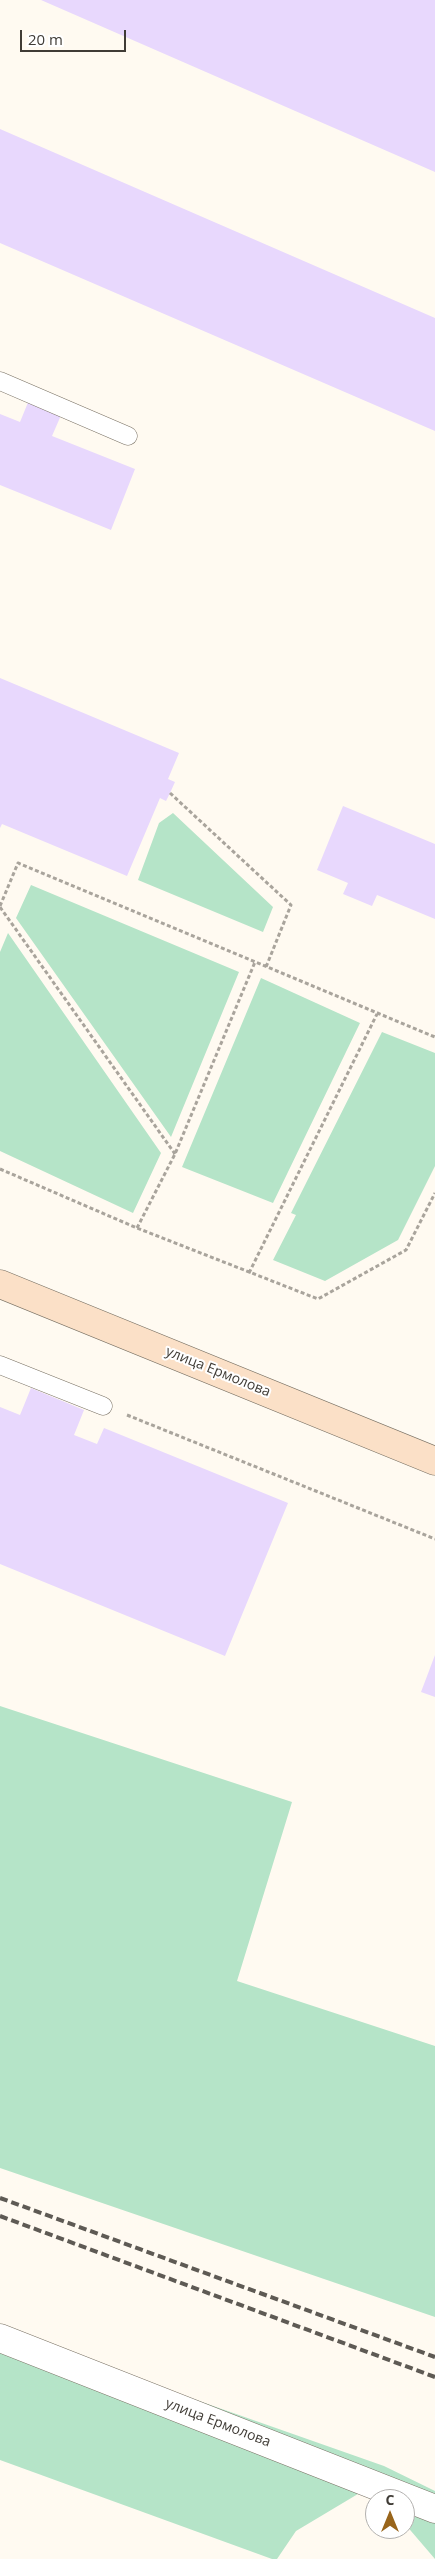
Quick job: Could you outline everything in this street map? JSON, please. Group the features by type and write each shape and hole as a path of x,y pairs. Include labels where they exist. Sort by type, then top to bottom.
{"main road":[{"name":"улица Ермолова","path":"0,1284 435,1461"}],"street":[{"name":"улица Ермолова","path":"0,2338 435,2509"}],"lane":[{"path":"0,381 128,436"},
{"path":"0,1365 103,1406"}],"path":[{"path":"170,794 291,905 266,967"},
{"path":"175,1154 0,906 18,864 435,1037"},
{"path":"137,1228 175,1154 255,962"},
{"path":"249,1273 378,1014"},
{"path":"0,1169 137,1228 318,1299 406,1250 435,1193"},
{"path":"103,1406 435,1539"}],"green space":[{"path":"173,813 273,907 263,932 138,880 159,823"},
{"path":"31,885 239,972 171,1137 16,918"},
{"path":"8,933 161,1153 133,1213 0,1151 0,952"},
{"path":"261,978 360,1023 273,1203 182,1167"},
{"path":"382,1032 435,1053 435,1166 398,1240 325,1281 273,1260 296,1215 291,1213"},
{"path":"0,1706 292,1802 237,1981 435,2046 435,2317 0,2168"},
{"path":"0,2331 384,2466 435,2491 435,2559 415,2536 415,2489 382,2489 373,2485 296,2531 277,2559 272,2559 0,2460"}],"building":[{"path":"41,0 435,0 435,172"},
{"path":"0,129 435,318 435,431 0,243"},
{"path":"29,400 62,413 52,436 135,469 111,530 0,485 0,414 20,422"},
{"path":"0,678 179,753 168,779 175,782 166,801 160,798 127,876 2,824 0,828"},
{"path":"343,806 435,844 435,919 377,895 372,906 343,894 348,883 317,870"},
{"path":"31,1388 84,1410 74,1435 97,1444 104,1428 288,1503 225,1656 0,1564 0,1407 20,1415"},
{"path":"435,1655 435,1697 421,1692"}],"railway":[{"path":"0,2198 435,2357"},
{"path":"0,2216 435,2377"}]}
